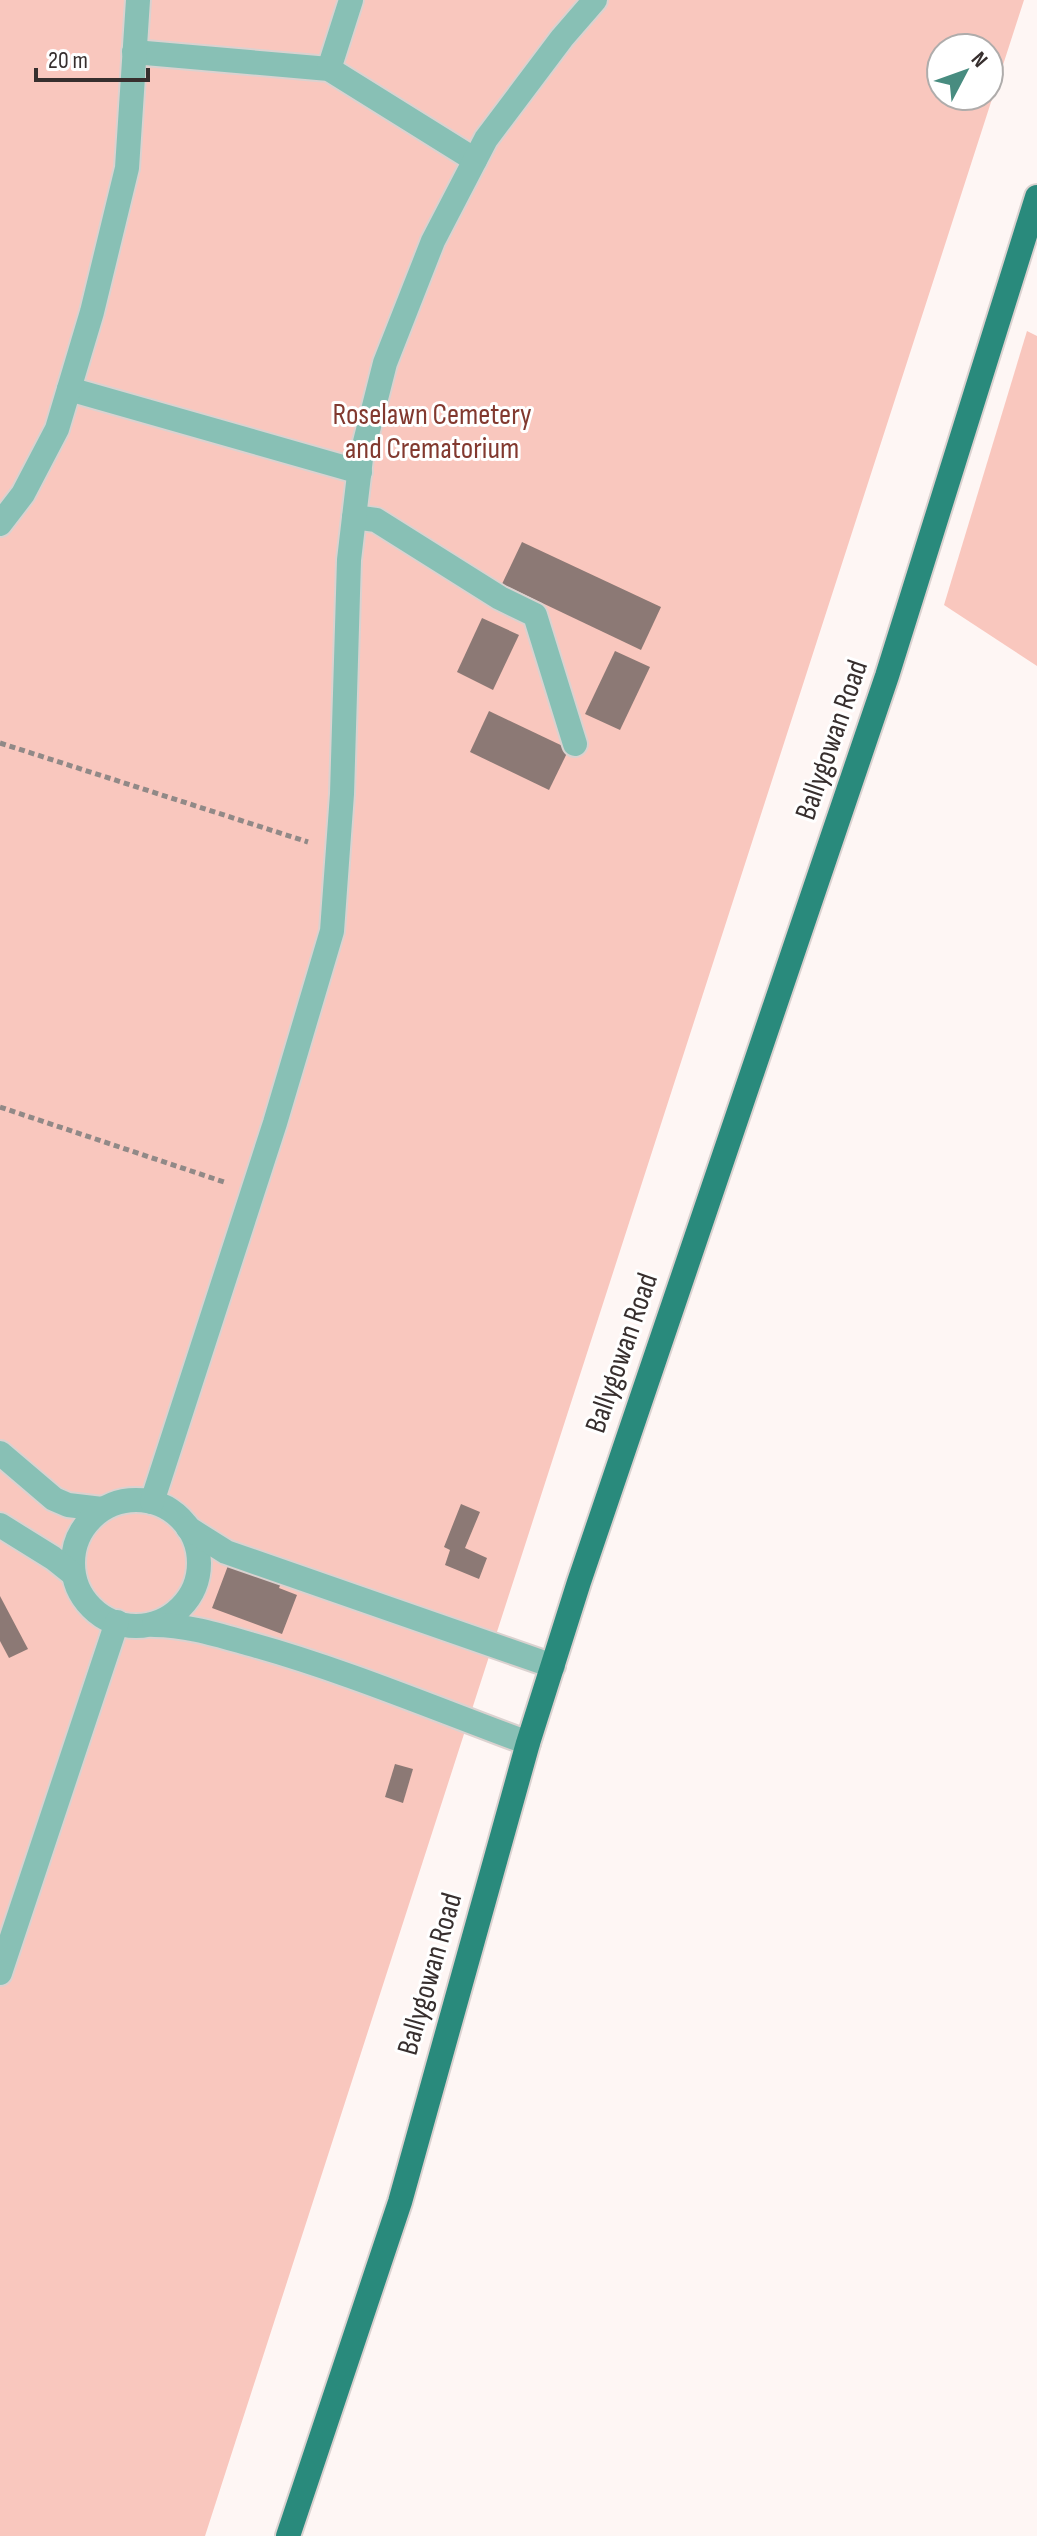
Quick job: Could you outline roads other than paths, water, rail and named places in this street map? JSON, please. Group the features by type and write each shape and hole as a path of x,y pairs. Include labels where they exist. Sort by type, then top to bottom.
{"main road":[{"name":"Ballygowan Road","path":"288,2536 400,2202 528,1743 591,1543 887,676 1037,197"}],"lane":[{"path":"0,524 23,494 57,429 92,312 127,168 138,0"},
{"path":"329,69 351,0"},
{"path":"152,1502 253,1192 332,931 342,794 349,560 360,472 385,363 433,241 486,139 562,38 595,0"},
{"path":"134,52 329,69 475,160"},
{"path":"69,389 360,472"},
{"path":"354,517 376,520 500,598 535,615 575,744"},
{"path":"0,1453 54,1499 68,1505 102,1509"},
{"path":"152,1625 176,1613 192,1593 200,1568 196,1542 183,1520 165,1507 152,1502 123,1500 102,1509 86,1523 74,1547 73,1574 82,1598 101,1617 127,1627 175,1625 291,1655 528,1743"},
{"path":"0,1525 73,1574"},
{"path":"188,1528 226,1552 553,1666"},
{"path":"0,1973 117,1622"}],"park label":[{"name":"Roselawn Cemetery and Crematorium","path":"432,432"}]}
